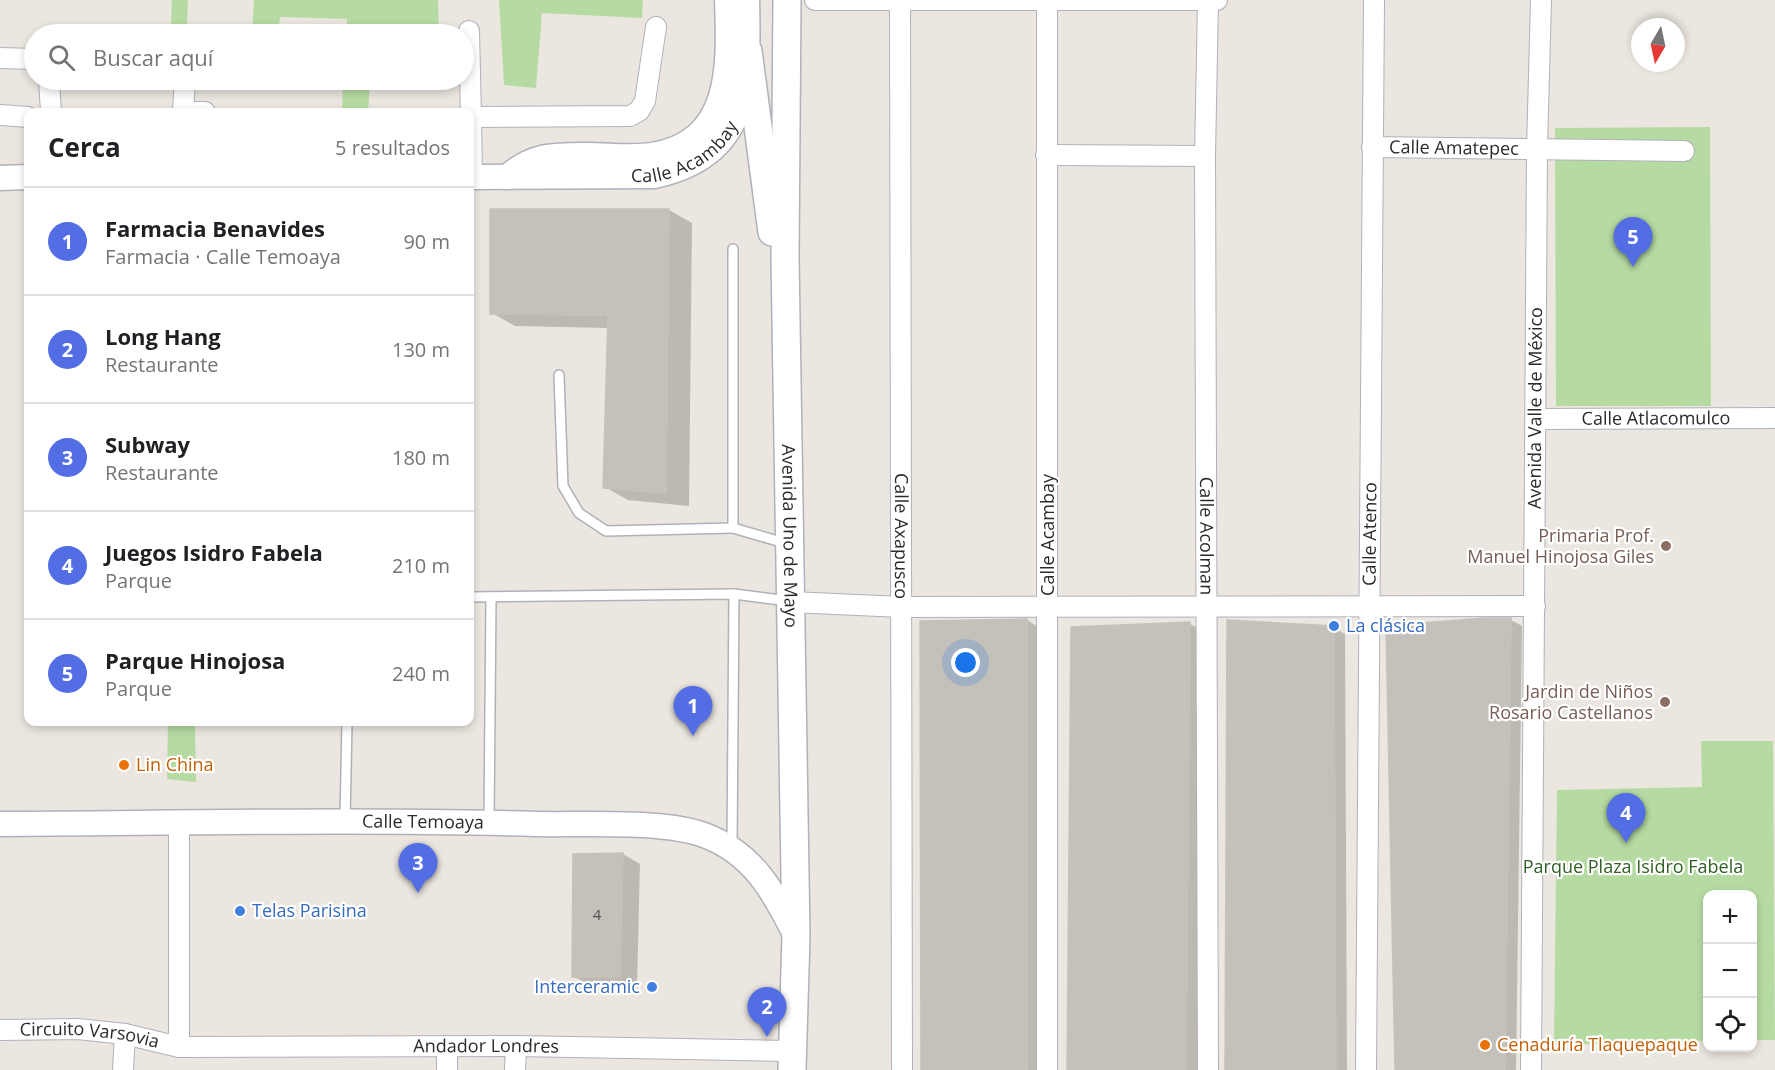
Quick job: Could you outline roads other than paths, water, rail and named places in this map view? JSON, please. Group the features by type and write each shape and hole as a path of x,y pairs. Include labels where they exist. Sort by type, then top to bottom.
{"main road":[{"name":"Avenida Uno de Mayo","path":"787,0 786,292 796,936 792,1060"},
{"path":"748,51 770,223 786,292"}],"street":[{"name":"Calle Acambay","path":"507,177 523,163 542,158 652,155 684,144 698,134 716,111 726,83 728,0"},
{"path":"815,0 1217,0"},
{"name":"Calle Axapusco","path":"900,0 902,1070"},
{"name":"Calle Acambay","path":"1047,0 1049,607 1047,1070"},
{"name":"Calle Acolman","path":"1208,0 1205,156 1208,1070"},
{"name":"Calle Atenco","path":"1366,1070 1374,0"},
{"name":"Avenida Valle de México","path":"1531,1070 1537,148 1541,0"},
{"name":"Calle Acambay","path":"474,177 654,176 670,173 699,160 720,143 735,116 745,84 748,51 747,9"},
{"path":"474,117 630,117 639,111 645,101 656,27"},
{"path":"0,58 24,59"},
{"path":"50,90 51,108"},
{"path":"183,108 184,90"},
{"path":"470,90 471,108"},
{"path":"0,116 24,117"},
{"name":"Calle Amatepec","path":"1372,147 1684,151"},
{"path":"1046,155 1205,156"},
{"path":"0,178 24,177"},
{"name":"Calle Atlacomulco","path":"1536,419 1775,418"},
{"path":"791,602 902,607 1535,606"},
{"name":"Calle Temoaya","path":"0,824 489,822 671,827 704,835 732,849 756,869 774,893 796,936"},
{"path":"179,823 179,1047"},
{"name":"Circuito Varsovia","path":"0,1029 78,1029 125,1034 179,1047"},
{"path":"123,1070 125,1034"},
{"path":"447,1046 447,1070"},
{"path":"515,1070 516,1046"},
{"name":"Andador Londres","path":"179,1047 516,1046 792,1060"}],"lane":[{"path":"733,249 733,528"},
{"path":"559,375 563,486 579,513 606,531 733,528 790,544"},
{"path":"732,849 734,594"},
{"path":"474,597 734,594 791,602"},
{"path":"489,822 491,597"},
{"path":"345,823 347,726"}],"place":[{"name":"Parque Hinojosa","path":"1633,267"},
{"name":"Primaria Prof. Manuel Hinojosa Giles","path":"1666,546"},
{"name":"La clásica","path":"1334,626"},
{"name":"Jardin de Niños Rosario Castellanos","path":"1665,702"},
{"name":"Farmacia Benavides","path":"693,736"},
{"name":"Lin China","path":"124,765"},
{"name":"Juegos Isidro Fabela","path":"1626,843"},
{"name":"Subway","path":"418,893"},
{"name":"Telas Parisina","path":"240,911"},
{"name":"Interceramic","path":"652,987"},
{"name":"Long Hang","path":"767,1037"},
{"name":"Cenaduría Tlaquepaque","path":"1485,1045"}],"park label":[{"name":"Parque Plaza Isidro Fabela","path":"1633,867"}]}
